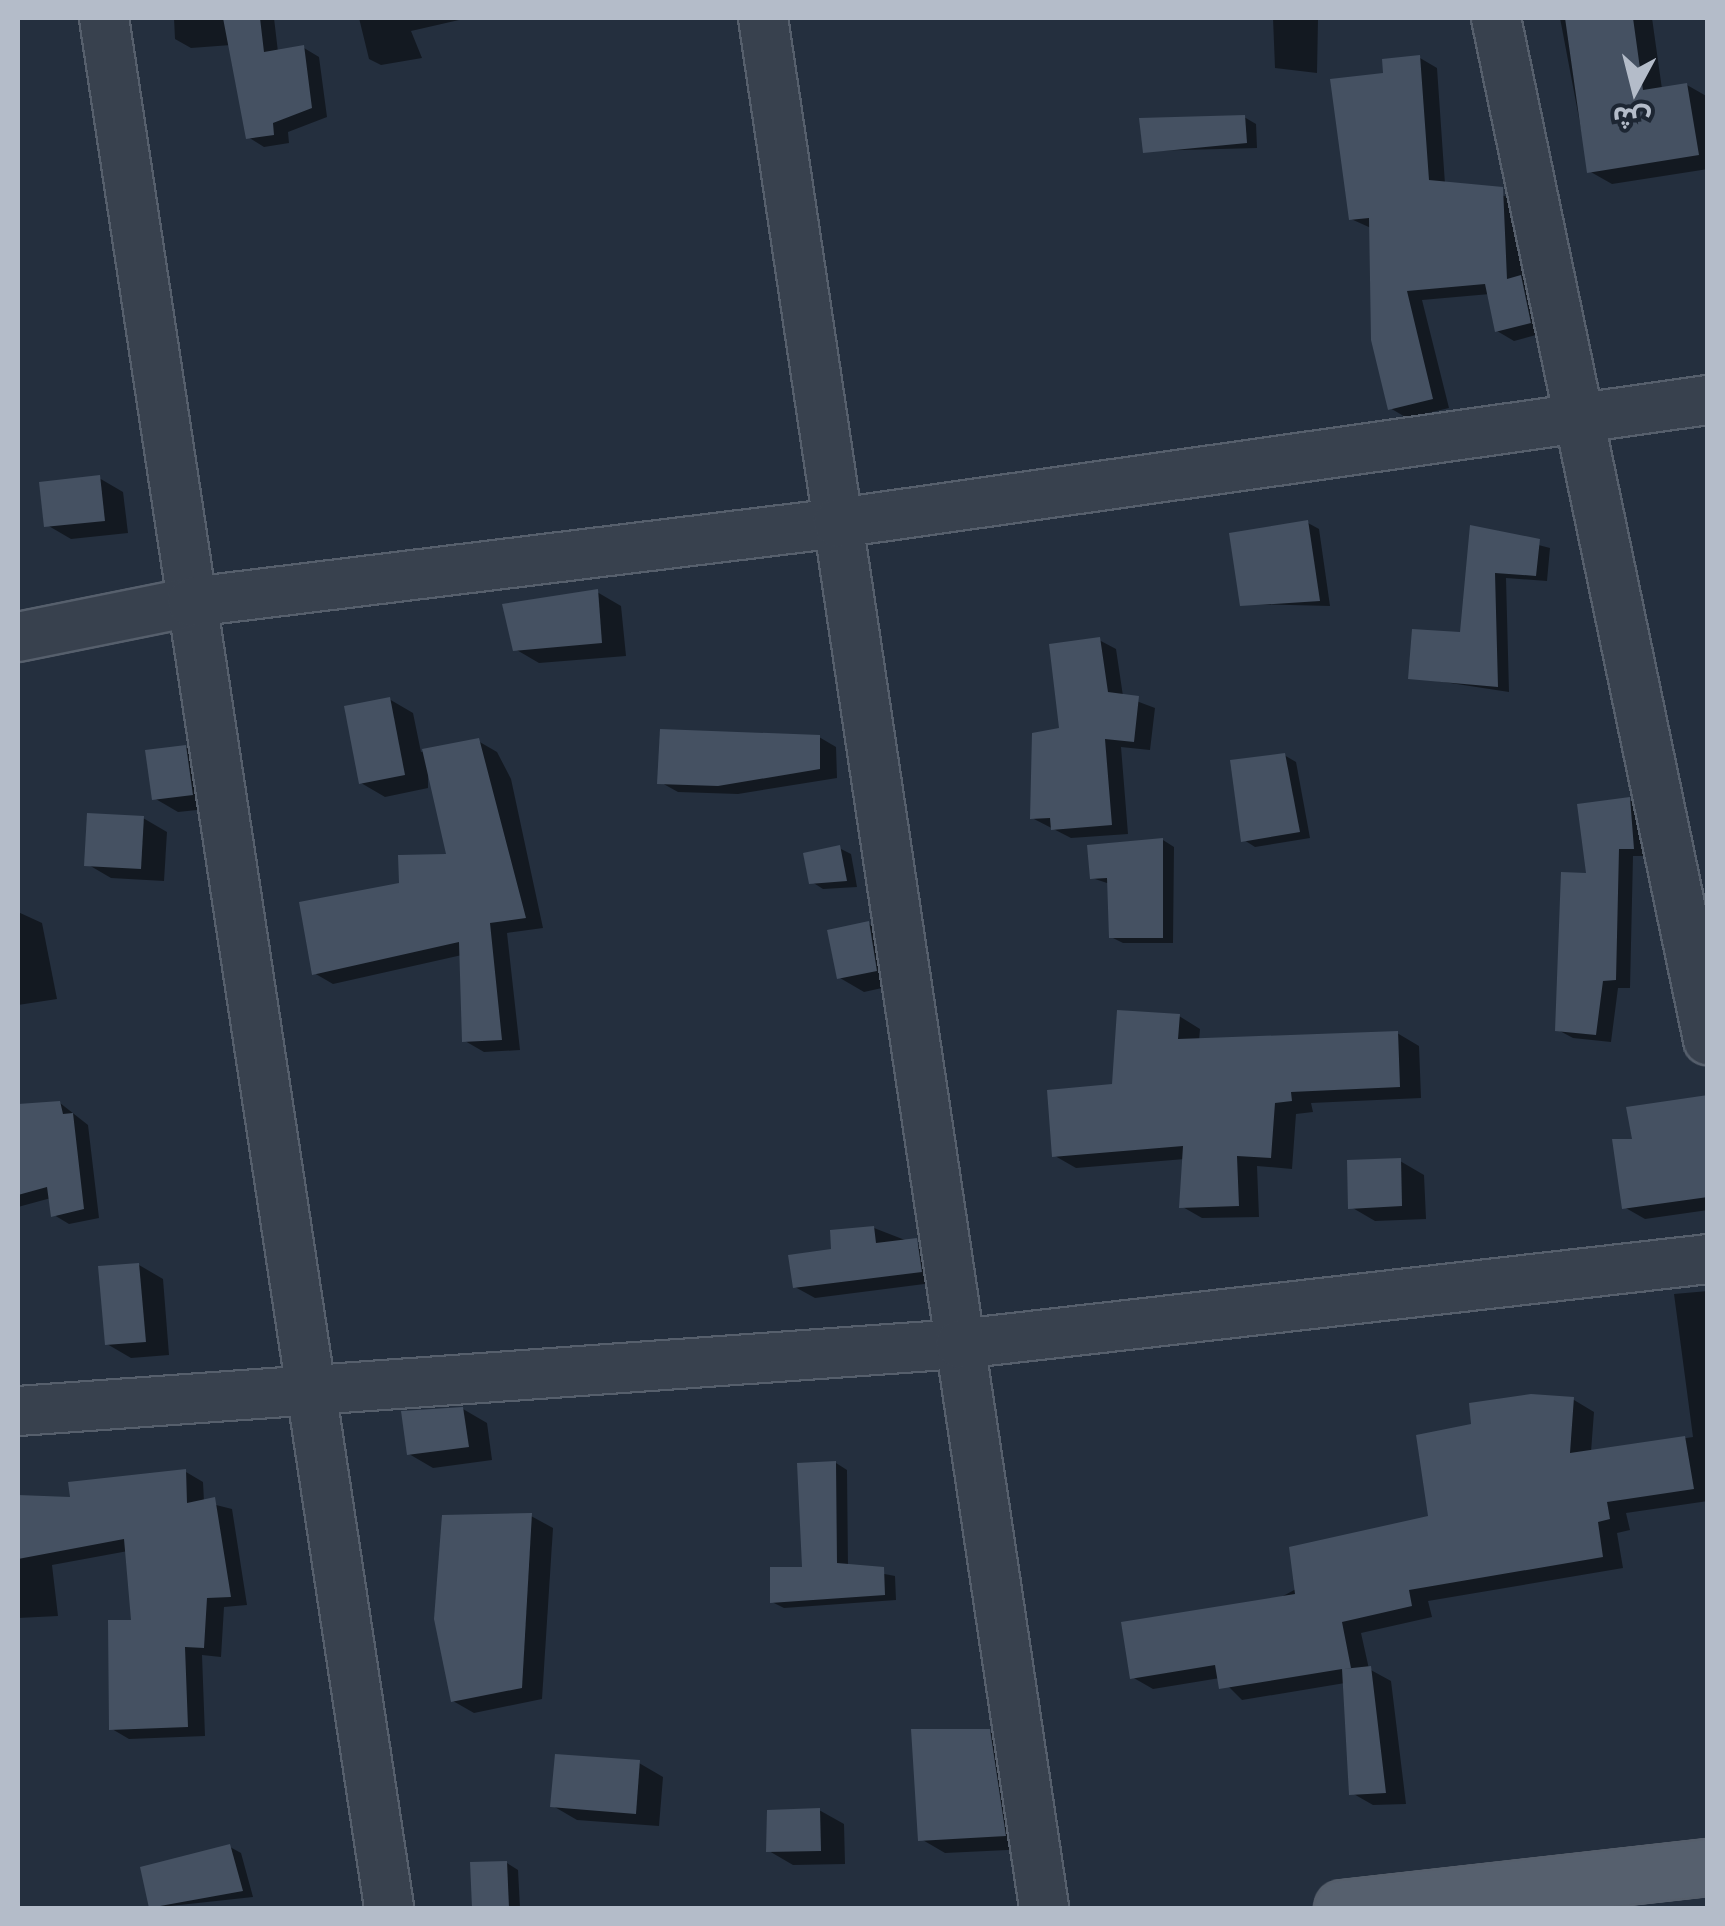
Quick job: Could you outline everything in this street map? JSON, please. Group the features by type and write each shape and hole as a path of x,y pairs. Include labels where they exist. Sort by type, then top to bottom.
{"main road":[{"path":"1342,1908 1636,1892 1708,1868"}],"street":[{"path":"104,18 389,1908"},
{"path":"763,18 1044,1908"},
{"path":"1496,18 1708,1040"},
{"path":"18,637 192,602 838,524 1708,400"},
{"path":"18,1410 310,1386 960,1344 1708,1260"}],"building":[{"path":"223,18 260,18 264,52 304,45 312,108 273,123 274,135 246,139"},
{"path":"1565,18 1633,18 1643,90 1687,83 1699,155 1587,173"},
{"path":"1420,55 1429,180 1503,187 1507,279 1521,275 1531,323 1495,332 1485,284 1407,291 1433,399 1388,410 1371,340 1369,218 1349,220 1330,79 1383,73 1382,59"},
{"path":"1245,115 1247,143 1143,153 1139,118"},
{"path":"100,475 105,521 44,527 39,482"},
{"path":"1308,520 1320,601 1240,606 1229,533"},
{"path":"1470,525 1540,539 1536,576 1495,573 1498,687 1408,679 1412,629 1460,632"},
{"path":"598,589 602,643 513,651 502,604"},
{"path":"1100,637 1108,692 1139,696 1134,742 1105,739 1112,825 1051,830 1050,818 1030,819 1032,733 1059,728 1049,644"},
{"path":"390,697 405,775 359,784 344,706"},
{"path":"660,729 820,735 820,769 718,786 657,784"},
{"path":"479,738 526,918 490,923 502,1040 462,1042 459,942 312,975 299,902 399,883 398,855 446,854 422,749"},
{"path":"186,745 193,795 152,800 145,750"},
{"path":"1285,753 1300,832 1241,842 1230,760"},
{"path":"1630,797 1634,849 1619,849 1616,980 1603,981 1596,1035 1555,1031 1561,872 1586,873 1577,804"},
{"path":"87,813 144,816 141,869 84,866"},
{"path":"1163,838 1163,938 1109,938 1107,878 1090,879 1087,845"},
{"path":"840,845 847,881 809,884 803,853"},
{"path":"869,921 877,971 837,979 827,930"},
{"path":"1117,1010 1180,1014 1178,1039 1398,1031 1400,1087 1291,1092 1292,1101 1275,1103 1271,1158 1237,1156 1239,1206 1179,1208 1183,1146 1052,1157 1047,1090 1112,1084"},
{"path":"1708,1095 1708,1197 1622,1209 1612,1139 1632,1139 1626,1107"},
{"path":"60,1101 63,1114 73,1113 84,1209 51,1217 47,1187 18,1195 18,1104"},
{"path":"1401,1158 1402,1206 1348,1209 1347,1160"},
{"path":"874,1226 876,1243 917,1238 922,1272 793,1288 788,1255 831,1249 830,1230"},
{"path":"139,1263 146,1342 105,1345 98,1266"},
{"path":"1531,1394 1574,1397 1570,1453 1685,1436 1694,1489 1607,1502 1610,1519 1598,1522 1603,1557 1409,1590 1412,1606 1342,1622 1351,1668 1343,1669 1371,1666 1386,1793 1349,1795 1342,1669 1219,1689 1215,1665 1130,1679 1121,1622 1295,1594 1289,1547 1428,1516 1416,1435 1471,1424 1469,1403"},
{"path":"463,1407 469,1447 407,1455 401,1411"},
{"path":"836,1461 837,1563 884,1567 885,1595 770,1603 770,1567 802,1567 797,1463"},
{"path":"186,1469 187,1503 215,1497 231,1597 207,1598 204,1648 185,1647 188,1727 109,1730 108,1620 131,1620 124,1539 18,1559 18,1495 70,1497 68,1482"},
{"path":"532,1513 522,1688 451,1702 434,1619 442,1515"},
{"path":"911,1729 990,1729 1006,1836 918,1841"},
{"path":"555,1754 640,1760 636,1814 550,1807"},
{"path":"820,1808 821,1851 766,1852 767,1810"},
{"path":"230,1844 243,1891 149,1908 140,1867"},
{"path":"507,1861 509,1908 472,1908 470,1862"}]}
